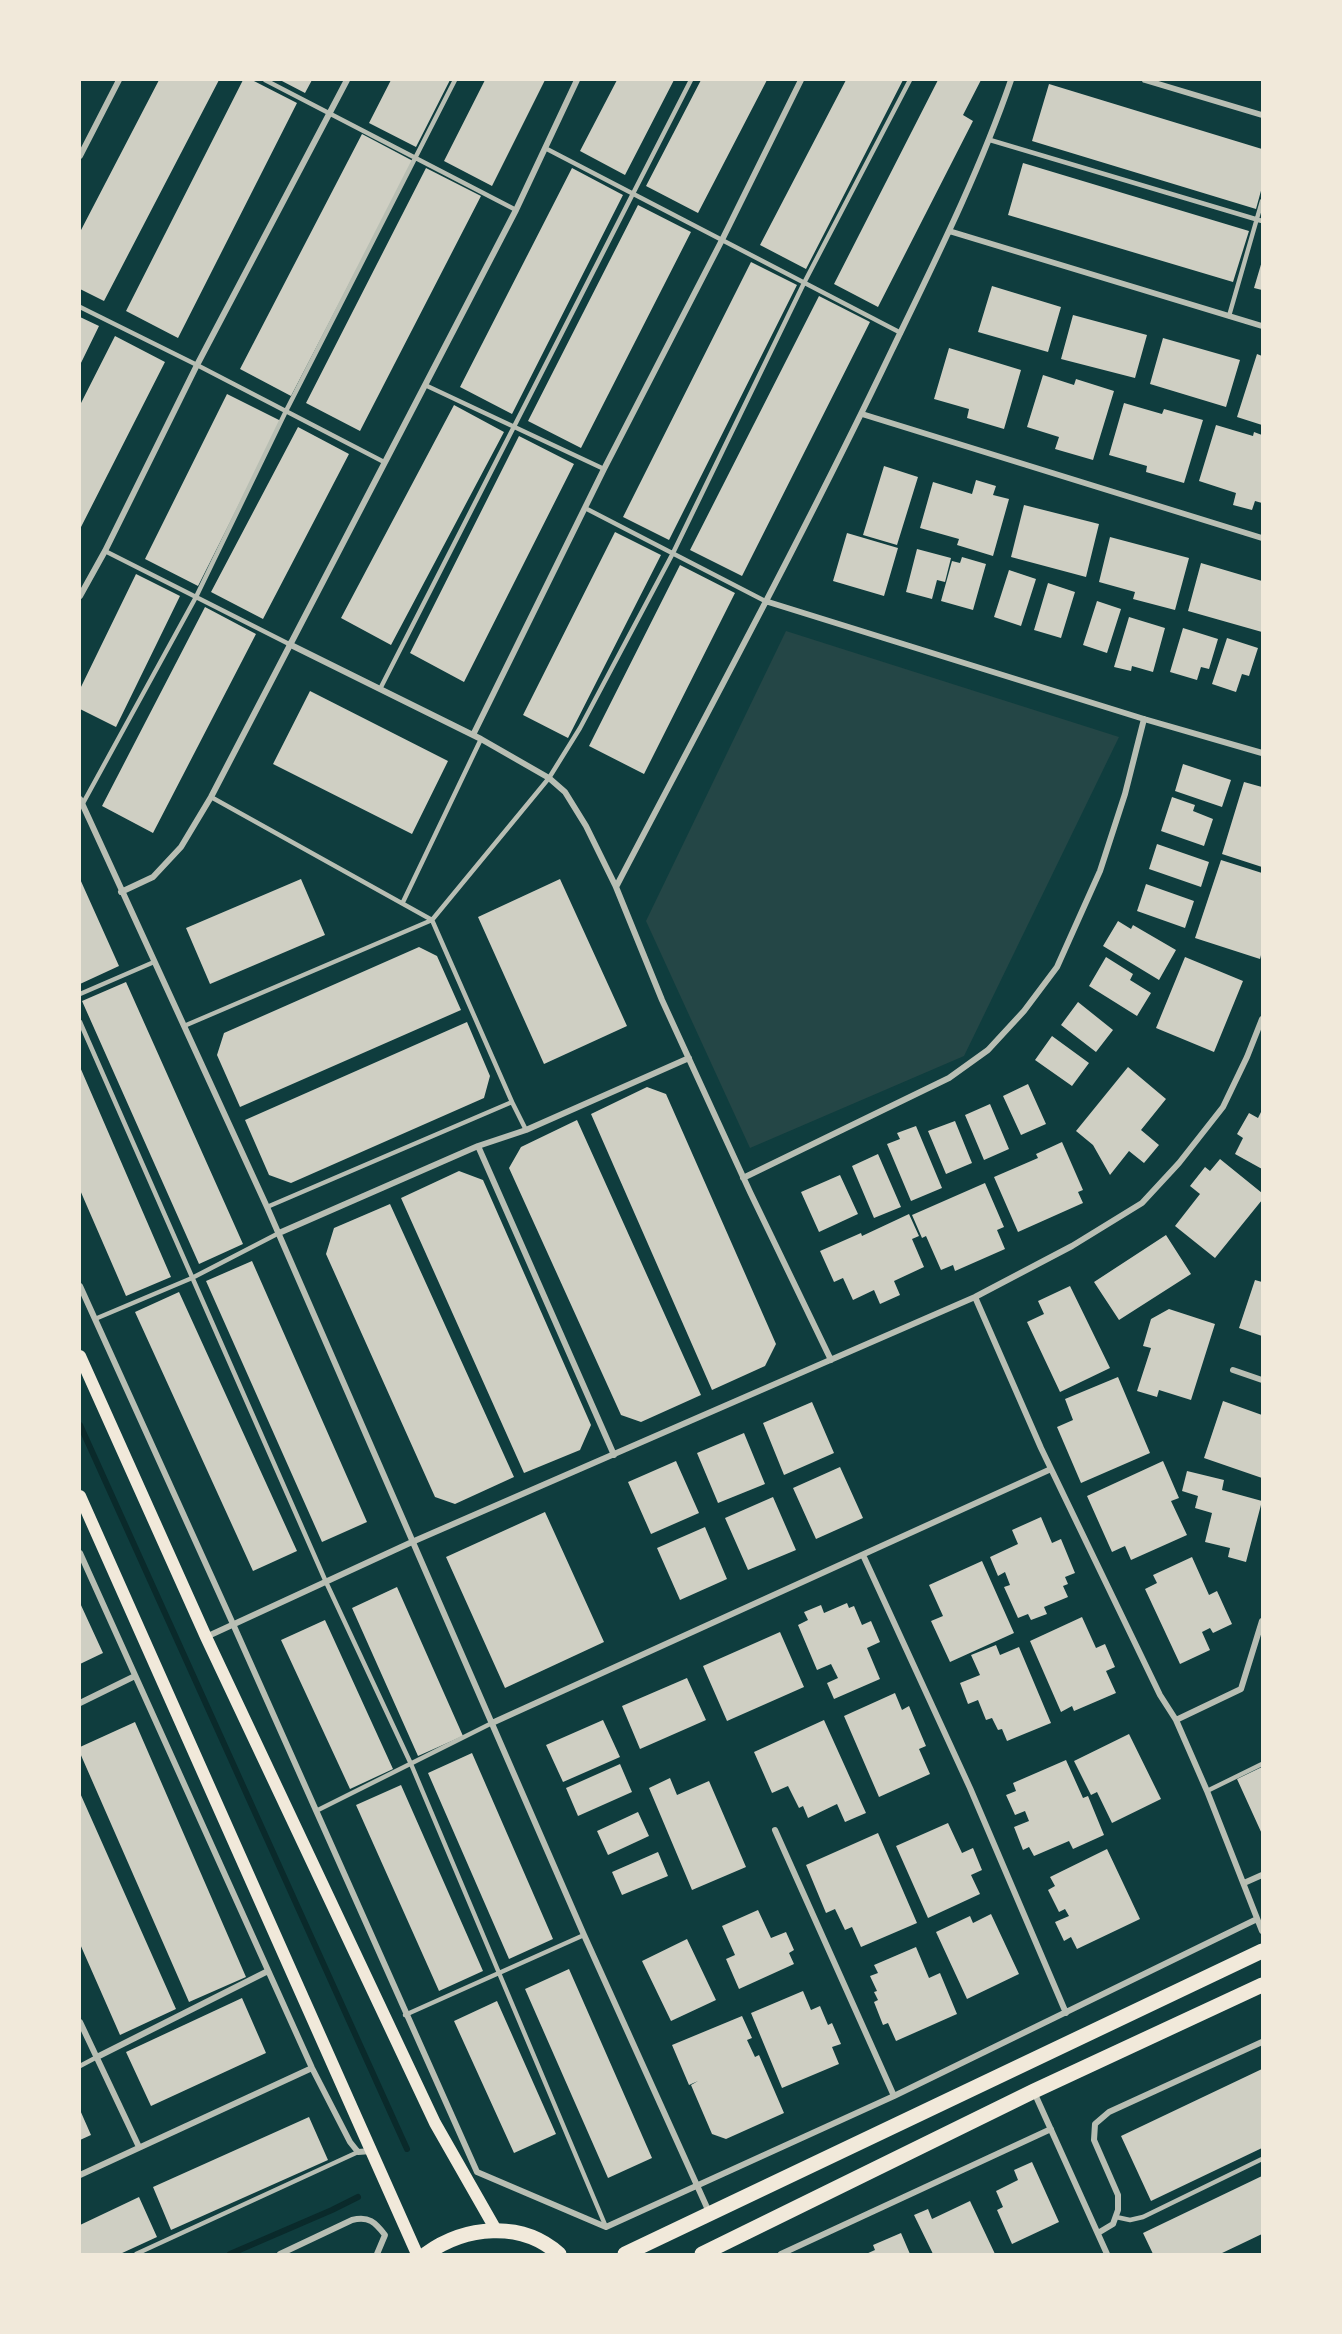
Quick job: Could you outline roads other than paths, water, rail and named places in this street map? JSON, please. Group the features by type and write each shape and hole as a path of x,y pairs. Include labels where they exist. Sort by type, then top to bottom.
{"main road":[{"path":"80,1356 206,1637 435,2123 496,2230"},
{"path":"80,1496 365,2152 417,2254"},
{"path":"626,2254 1263,1951"},
{"path":"702,2254 1034,2091 1263,1985"},
{"path":"426,2254 442,2243 468,2233 496,2230 528,2236 559,2254"}],"street":[{"path":"80,156 118,80"},
{"path":"80,596 105,551 197,365 347,80"},
{"path":"121,892 153,877 181,847 211,797 516,210 577,80"},
{"path":"473,735 604,469 722,240 801,80"},
{"path":"616,887 862,414 990,140 1011,80"},
{"path":"1145,80 1263,115"},
{"path":"949,231 1263,326"},
{"path":"862,414 1263,538"},
{"path":"765,601 1144,719 1263,753"},
{"path":"289,644 481,739 549,778 565,792 586,826 616,887 662,1000 743,1178 831,1360"},
{"path":"743,1178 949,1078 988,1050 1024,1011 1057,967 1100,871 1125,794 1144,719"},
{"path":"81,802 279,1233 584,1935 710,2214"},
{"path":"206,1637 412,1542 975,1297 1072,1246 1142,1203 1179,1163 1223,1107 1263,1019"},
{"path":"279,1233 478,1146 526,1130 689,1058"},
{"path":"478,1146 614,1455"},
{"path":"80,1286 477,2172 606,2227 894,2096 1257,1919"},
{"path":"975,1297 1051,1469 1160,1695 1176,1720 1263,1931"},
{"path":"1233,1370 1263,1380"},
{"path":"492,1723 1051,1469"},
{"path":"80,1553 312,2068 350,2142 365,2152"},
{"path":"863,1555 970,1788 1066,2013"},
{"path":"1176,1720 1241,1689 1263,1621"},
{"path":"80,1703 135,1676"},
{"path":"775,1830 894,2096"},
{"path":"1244,1883 1263,1875"},
{"path":"97,2057 268,1971"},
{"path":"80,2022 139,2147"},
{"path":"1098,2233 1113,2224 1118,2210 1118,2196 1094,2140 1095,2124 1109,2112 1263,2042"},
{"path":"80,2175 312,2068"},
{"path":"1034,2091 1107,2254"},
{"path":"781,2254 1051,2129"},
{"path":"280,2254 363,2217 376,2223 385,2235 377,2254"}],"lane":[{"path":"265,80 516,210"},
{"path":"81,802 196,597 286,411 455,80"},
{"path":"380,689 691,80"},
{"path":"184,1026 432,920 549,778 580,728 673,553 804,283 910,80"},
{"path":"990,140 1260,220"},
{"path":"545,148 901,333"},
{"path":"1228,316 1260,220 1263,201"},
{"path":"80,307 384,462"},
{"path":"424,385 604,469"},
{"path":"585,508 765,601"},
{"path":"105,551 289,644"},
{"path":"403,902 481,739"},
{"path":"211,797 432,920 526,1130"},
{"path":"80,994 154,962"},
{"path":"80,1022 326,1582 411,1764 606,2227"},
{"path":"267,1207 512,1102"},
{"path":"95,1319 192,1278 279,1233"},
{"path":"316,1811 492,1723"},
{"path":"1207,1791 1263,1764"},
{"path":"405,2015 584,1935"},
{"path":"80,2066 97,2057"},
{"path":"136,2254 365,2152"},
{"path":"1116,2217 1130,2220 1143,2217 1263,2159"}],"waterway":[{"path":"80,1425 407,2149"},
{"path":"230,2254 358,2197"}]}
